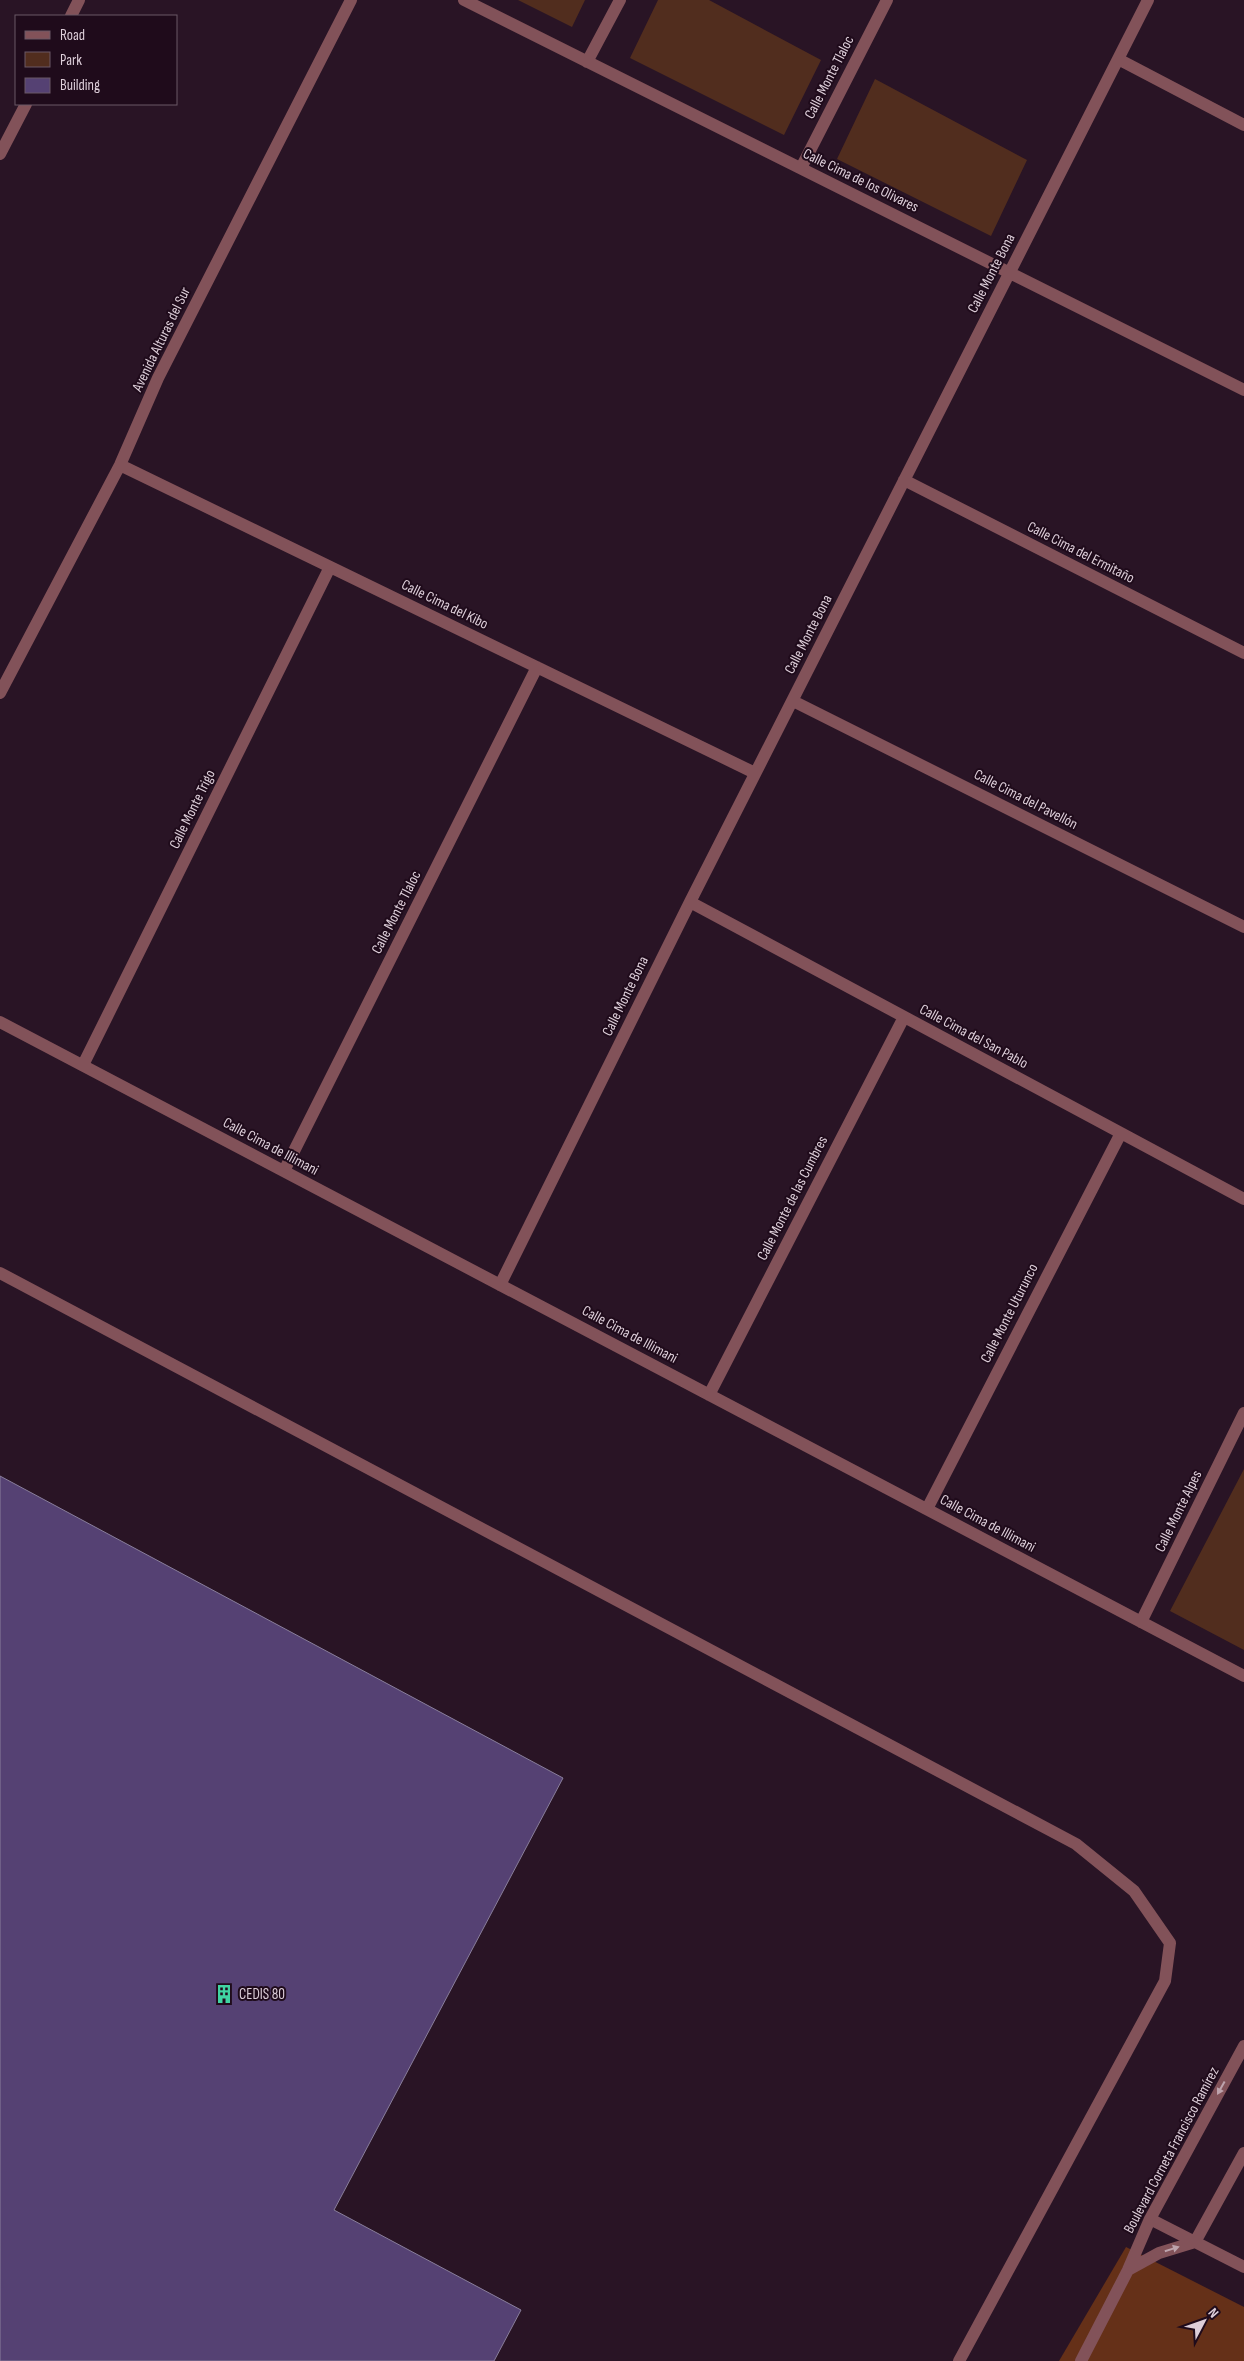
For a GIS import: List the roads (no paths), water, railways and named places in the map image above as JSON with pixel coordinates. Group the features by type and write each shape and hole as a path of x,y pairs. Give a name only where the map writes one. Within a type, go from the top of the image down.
{"street":[{"path":"71,15 79,0"},
{"name":"Avenida Alturas del Sur","path":"0,693 120,465 158,378 351,0"},
{"name":"Calle Cima de los Olivares","path":"464,0 1244,390"},
{"path":"587,62 620,0"},
{"name":"Calle Monte Tlaloc","path":"801,168 887,0"},
{"name":"Calle Monte Bona","path":"500,1285 755,773 1148,0"},
{"path":"1118,59 1244,125"},
{"path":"0,154 25,105"},
{"name":"Calle Cima del Kibo","path":"120,465 755,773"},
{"name":"Calle Cima del Ermitaño","path":"904,480 1244,653"},
{"name":"Calle Monte Trigo","path":"83,1065 330,566"},
{"name":"Calle Monte Tlaloc","path":"284,1171 537,667"},
{"name":"Calle Cima del Pavellón","path":"793,701 1244,927"},
{"name":"Calle Cima del San Pablo","path":"690,902 1244,1199"},
{"name":"Calle Monte de las Cumbres","path":"710,1395 904,1017"},
{"name":"Calle Cima de Illimani","path":"0,1022 1244,1676"},
{"name":"Calle Monte Uturunco","path":"927,1509 1121,1133"},
{"path":"0,1273 1076,1844 1134,1891 1170,1943 1165,1982 959,2361"},
{"name":"Calle Monte Alpes","path":"1141,1622 1244,1413"},
{"name":"Boulevard Corneta Francisco Ramírez","path":"1081,2361 1128,2270 1150,2219 1244,2046"},
{"path":"1128,2270 1159,2253 1195,2242 1244,2153"},
{"path":"1150,2219 1244,2267"}],"place":[{"name":"CEDIS 80","path":"224,1994"}]}
